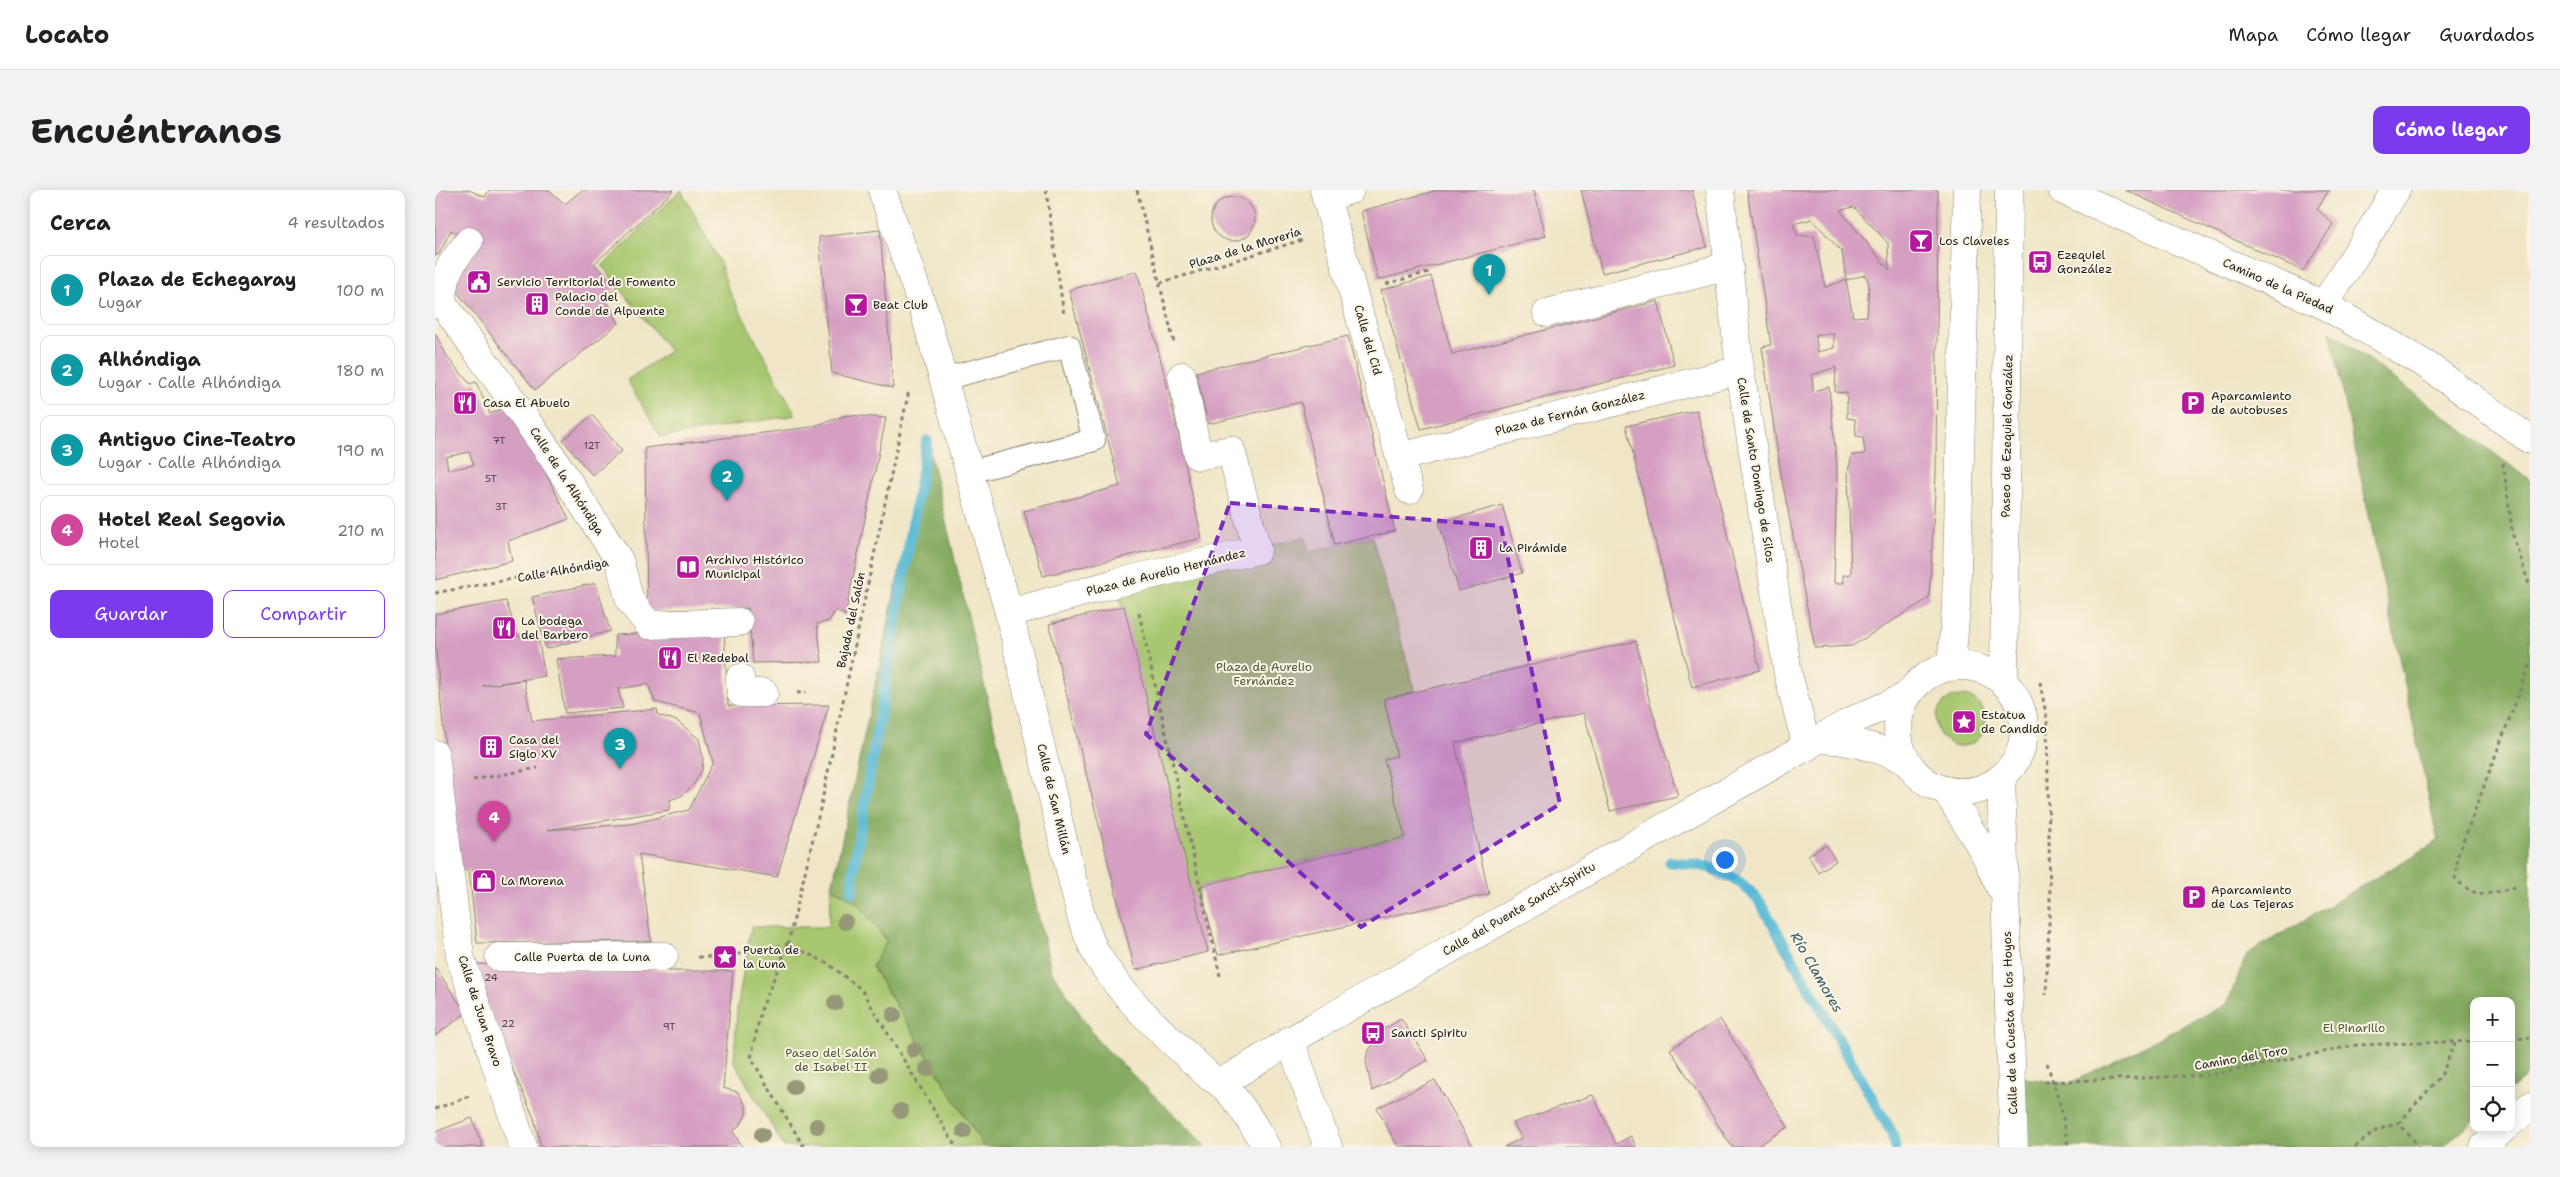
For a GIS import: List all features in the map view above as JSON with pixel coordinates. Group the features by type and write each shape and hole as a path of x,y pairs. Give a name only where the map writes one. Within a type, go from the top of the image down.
{"street":[{"name":"Calle de San Millán","path":"882,190 925,314 1009,613 1081,916 1096,953 1131,1000 1210,1077 1218,1081 1241,1109 1266,1147"},
{"name":"Calle de Santo Domingo de Silos","path":"1719,190 1740,370 1788,674 1814,743"},
{"path":"1951,666 1956,607 1967,190"},
{"name":"Camino de la Piedad","path":"2061,190 2324,305 2428,366 2530,440"},
{"path":"2324,305 2396,190"},
{"name":"Calle del Cid","path":"1334,192 1336,230 1409,490"},
{"name":"Paseo de Ezequiel González","path":"2004,682 2008,192"},
{"path":"439,303 444,278 453,261 469,241"},
{"path":"1547,313 1729,266"},
{"name":"Calle de la Alhóndiga","path":"439,303 515,402 619,560"},
{"name":"Plaza de Fernán González","path":"1400,457 1740,370"},
{"name":"Plaza de Aurelio Hernández","path":"1009,613 1133,579 1257,550 1231,450 1198,456 1182,376"},
{"name":"Calle Alhóndiga","path":"619,560 631,601 649,625 739,622"},
{"path":"1965,665 1985,670 2004,682 2017,700 2024,728 2022,744 2016,760 2001,778 1975,790 1946,790 1923,780 1905,760 1900,749 1897,728 1900,709 1911,688 1928,674 1951,666 1965,665"},
{"path":"740,678 741,693 764,693"},
{"name":"Calle del Puente Sancti-Spiritu","path":"1218,1081 1231,1077 1290,1040 1851,721 1905,697"},
{"path":"1814,743 1847,740 1876,747 1905,760"},
{"name":"Calle de Juan Bravo","path":"435,754 438,786 466,957 523,1147"},
{"name":"Calle de la Cuesta de los Hoyos","path":"2001,778 2014,1147"},
{"name":"Calle de la Cuesta de los Hoyos","path":"1946,790 1985,854 2005,900"},
{"path":"435,913 466,957"},
{"name":"Calle Puerta de la Luna","path":"499,958 664,956"},
{"path":"1290,1040 1328,1147"},
{"path":"2515,1119 2530,1106"},
{"path":"2484,1147 2500,1132"}],"lane":[{"path":"943,379 1069,346 1094,440 969,472"}],"path":[{"path":"1046,190 1069,346"},
{"path":"1137,190 1182,376"},
{"name":"Plaza de la Morería","path":"1160,284 1336,230"},
{"path":"1379,286 1429,272"},
{"name":"Bajada del Salón","path":"788,944 823,795 911,381"},
{"path":"2496,415 2513,536 2530,586"},
{"name":"Calle Alhóndiga","path":"435,593 619,560"},
{"path":"1133,579 1145,647 1220,976"},
{"path":"2515,888 2484,895 2467,890 2455,878 2458,855 2530,664"},
{"path":"2039,672 2047,730 2050,900 2046,997"},
{"path":"438,786 538,768"},
{"path":"725,957 788,944 827,963 861,990 956,1147"},
{"path":"788,944 761,1010 751,1058 804,1147"},
{"path":"2515,1039 2530,1038"},
{"name":"Camino del Toro","path":"2011,1076 2052,1083 2212,1075 2357,1045 2470,1042"},
{"path":"2355,1147 2377,1130 2399,1123 2441,1076 2455,1043"},
{"path":"2046,1055 2052,1083 2063,1111 2068,1147"},
{"path":"435,1109 447,1105"},
{"path":"2399,1123 2419,1147"}],"highlighted area":[{"path":"1230,503 1501,526 1560,804 1361,927 1146,734"}],"green space":[{"path":"681,190 720,263 729,291 796,415 661,437 627,380 670,351 602,266"},
{"name":"El Pinarillo","path":"2330,331 2530,480 2530,1073 2515,1086 2515,997 2470,997 2470,1123 2442,1147 2014,1147 2011,1076 2068,1084 2227,1004 2247,954 2438,841"},
{"path":"927,441 1051,970 1098,1041 1207,1147 984,1147 872,966 887,941 859,904 832,887"},
{"name":"Plaza de Aurelio Fernández","path":"1305,537 1309,552 1372,537 1415,691 1384,699 1397,756 1384,759 1405,837 1200,886 1196,907 1116,583"},
{"path":"1956,696 1966,696 1979,703 1986,716 1986,726 1979,739 1966,746 1956,746 1947,742 1940,735 1936,726 1936,716 1940,707 1947,700"},
{"name":"Paseo del Salón de Isabel II","path":"832,887 859,904 887,942 872,967 984,1147 784,1147 734,1062 737,1010 751,927 828,927"}],"building":[{"name":"Palacio del Conde de Alpuente","path":"435,190 469,190 485,197 489,190 549,190 565,204 582,190 674,190 594,264 617,287 604,297 619,323 535,390 450,283 479,248 451,230 439,254 435,256"},
{"path":"1438,190 1534,190 1546,236 1378,280 1361,211"},
{"path":"1581,190 1692,190 1707,247 1602,273"},
{"path":"1747,190 1938,190 1936,474 1929,598 1852,646 1815,648 1781,475 1762,347 1771,345","holes":["1854,207 1888,243 1889,270 1840,210","1812,219 1842,252 1846,280 1825,287 1814,236 1798,236 1793,224","1865,275 1869,283 1867,316 1853,317 1846,280","1815,334 1834,334 1834,348 1818,352","1836,367 1835,392 1847,393 1847,418 1855,419 1856,436 1863,437 1865,454 1852,455 1848,471 1851,574 1843,575 1844,583 1834,583 1837,467 1829,387 1813,391 1812,375"]},
{"path":"2125,190 2329,190 2317,209 2333,224 2303,271"},
{"path":"1229,197 1237,197 1249,203 1255,219 1249,235 1237,241 1229,241 1217,235 1211,223 1211,215 1217,203"},
{"name":"Beat Club","path":"880,230 893,388 832,373 819,237"},
{"path":"1137,271 1166,380 1202,538 1043,576 1024,511 1120,486 1069,290"},
{"path":"1431,276 1452,354 1658,301 1674,365 1421,429 1381,290"},
{"path":"435,333 448,358 470,384 476,382 490,414 511,405 569,519 508,541 512,561 435,580","holes":["469,452 474,465 448,470 446,457"]},
{"path":"1348,336 1395,531 1335,545 1301,402 1208,424 1196,372"},
{"path":"1697,410 1760,670 1692,687 1626,426"},
{"path":"592,415 622,451 592,475 563,440"},
{"path":"847,415 886,418 845,616 836,610 829,621 817,624 822,662 753,663 748,608 647,611 645,448 811,427"},
{"name":"La Pirámide","path":"1502,505 1522,573 1459,591 1439,523"},
{"path":"596,583 610,631 546,649 532,597"},
{"path":"506,601 518,636 538,638 545,676 482,686 524,680 532,721 657,709 658,715 677,721 699,739 703,758 702,770 694,784 683,795 670,800 669,810 547,830 631,824 689,810 713,762 700,713 655,702 648,684 618,689 623,708 565,713 556,659 615,656 615,635 724,629 728,706 829,705 777,877 639,854 651,941 477,943 469,870 457,871 435,640 435,614"},
{"path":"1124,606 1208,952 1135,970 1049,624"},
{"path":"1636,641 1649,699 1678,796 1610,811 1584,713 1455,743 1489,894 1218,955 1200,886 1405,837 1384,759 1397,756 1384,699"},
{"path":"1826,845 1836,861 1818,872 1808,855"},
{"path":"472,964 633,967 668,971 733,971 723,1088 738,1092 746,1106 746,1115 741,1124 733,1131 742,1147 541,1147 534,1118 508,1059"},
{"path":"435,967 466,1013 435,1036"},
{"path":"1401,1019 1428,1060 1372,1091 1366,1061 1367,1053 1384,1029"},
{"path":"1720,1019 1788,1127 1756,1147 1732,1147 1670,1049"},
{"path":"1435,1080 1473,1147 1398,1147 1377,1108"},
{"path":"1593,1095 1616,1144 1631,1136 1636,1147 1504,1147 1522,1138 1513,1123"},
{"path":"472,1118 483,1147 435,1147 435,1132"}],"waterway":[{"path":"852,892 854,865 927,441"},
{"name":"Río Clamores","path":"1670,862 1709,867 1720,871 1740,883 1760,902 1892,1133 1895,1147"}],"place":[{"name":"Los Claveles","path":"1921,241"},
{"name":"Ezequiel González","path":"2040,262"},
{"name":"Servicio Territorial de Fomento","path":"479,282"},
{"name":"Plaza de Echegaray","path":"1489,295"},
{"name":"Palacio del Conde de Alpuente","path":"537,304"},
{"name":"Beat Club","path":"856,305"},
{"name":"Casa El Abuelo","path":"465,403"},
{"name":"Aparcamiento de autobuses","path":"2193,403"},
{"name":"Alhóndiga","path":"727,501"},
{"name":"La Pirámide","path":"1481,548"},
{"name":"Archivo Histórico Municipal","path":"688,567"},
{"name":"La bodega del Barbero","path":"504,628"},
{"name":"El Redebal","path":"670,658"},
{"name":"Estatua de Candido","path":"1964,722"},
{"name":"Casa del Siglo XV","path":"491,747"},
{"name":"Antiguo Cine-Teatro","path":"620,769"},
{"name":"Hotel Real Segovia","path":"494,842"},
{"name":"La Morena","path":"484,881"},
{"name":"Aparcamiento de Las Tejeras","path":"2194,897"},
{"name":"Puerta de la Luna","path":"725,957"},
{"name":"Sancti Spiritu","path":"1373,1033"}]}
